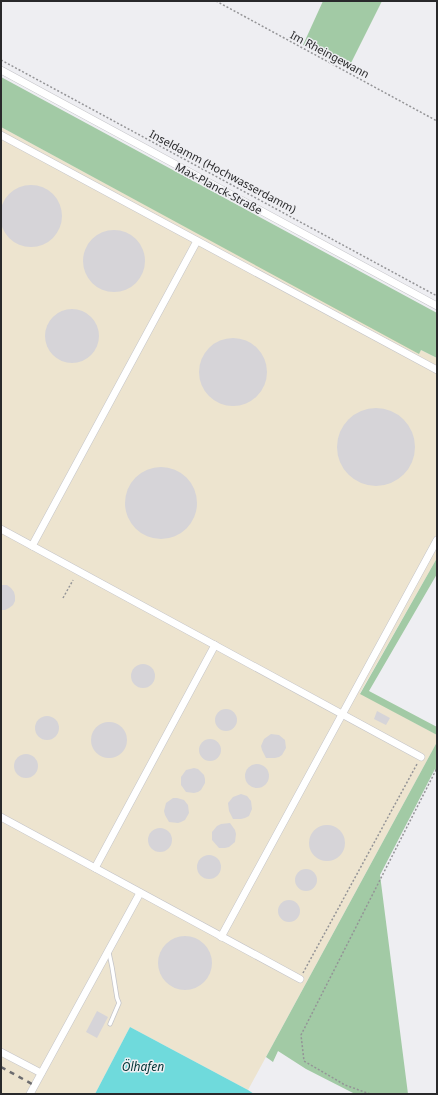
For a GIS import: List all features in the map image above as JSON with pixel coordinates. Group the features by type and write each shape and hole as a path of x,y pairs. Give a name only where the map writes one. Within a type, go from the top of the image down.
{"street":[{"name":"Max-Planck-Straße","path":"1,70 437,306"},
{"path":"2,139 197,241 437,370"},
{"path":"32,546 197,241"},
{"path":"1,529 421,757"},
{"path":"221,937 437,540"},
{"path":"95,868 215,645"},
{"path":"1,817 300,979"},
{"path":"30,1094 140,893"},
{"path":"1,1052 41,1073"}],"lane":[{"path":"108,952 119,1003 110,1024"}],"path":[{"name":"Im Rheingewann","path":"216,1 437,121"},
{"name":"Inseldamm (Hochwasserdamm)","path":"1,60 437,296"},
{"path":"63,598 73,580"},
{"path":"300,979 421,757"},
{"path":"370,1094 345,1085 304,1061 301,1035 437,768"}],"shaded area":[{"path":"1,127 419,353 421,350 437,358 437,558 360,693 437,735 437,742 248,1090 130,1027 95,1094 1,1094"}],"green space":[{"path":"323,1 382,1 348,69 303,45"},
{"path":"1,77 437,313 437,358 421,350 419,354 1,127"},
{"path":"437,558 437,574 369,691 437,727 437,735 360,694"},
{"path":"437,742 437,776 435,769 380,875 408,1094 355,1094 306,1069 278,1051 273,1062 266,1057"}],"water":[{"name":"Ölhafen","path":"130,1027 248,1090 254,1094 95,1094"}],"building":[{"path":"31,185 43,187 53,194 60,204 62,216 60,228 53,238 43,245 31,247 19,245 9,238 2,228 0,216 2,204 9,194 19,187"},
{"path":"114,230 126,233 136,239 142,249 145,261 142,273 136,283 126,289 114,292 102,289 92,283 86,273 83,261 86,249 92,239 102,233"},
{"path":"72,309 82,311 91,317 97,326 99,336 97,346 91,355 82,361 72,363 62,361 53,355 47,346 45,336 47,326 53,317 62,311"},
{"path":"233,338 246,341 257,348 264,359 267,372 264,385 257,396 246,403 233,406 220,403 209,396 202,385 199,372 202,359 209,348 220,341"},
{"path":"368,408 384,408 398,414 409,425 415,439 415,455 409,469 398,480 384,486 368,486 354,480 343,469 337,455 337,439 343,425 354,414"},
{"path":"161,467 181,473 191,483 197,503 191,523 181,533 161,539 141,533 131,523 125,503 131,483 141,473"},
{"path":"1,585 7,585 11,588 15,596 13,605 5,610 1,610"},
{"path":"143,664 152,667 155,676 152,685 143,688 134,685 131,676 134,667"},
{"path":"226,709 234,712 237,720 234,728 226,731 218,728 215,720 218,712"},
{"path":"377,711 390,718 386,725 374,719"},
{"path":"47,716 56,719 59,728 56,737 47,740 38,737 35,728 38,719"},
{"path":"113,722 122,727 126,733 126,747 122,753 113,758 105,758 96,753 92,747 91,736 96,727 102,723"},
{"path":"271,734 279,735 285,740 286,748 279,757 266,758 261,746 264,739"},
{"path":"210,739 218,742 221,750 218,758 210,761 202,758 199,750 202,742"},
{"path":"26,754 35,757 38,766 35,775 26,778 17,775 14,766 17,757"},
{"path":"257,764 266,767 269,776 266,785 257,788 248,785 245,776 248,767"},
{"path":"194,768 198,769 204,775 205,783 198,792 186,792 181,785 181,777 186,770"},
{"path":"241,794 247,796 251,801 252,809 249,816 241,819 233,819 229,811 228,803 233,797"},
{"path":"173,798 184,800 188,805 189,813 185,820 178,823 169,822 164,811 166,803"},
{"path":"230,823 235,830 235,842 229,847 219,848 212,840 212,832 221,824"},
{"path":"327,825 340,830 345,843 340,856 327,861 314,856 309,843 314,830"},
{"path":"160,828 169,831 172,840 169,849 160,852 151,849 148,840 151,831"},
{"path":"209,855 218,858 221,867 218,876 209,879 200,876 197,867 200,858"},
{"path":"306,869 314,872 317,880 314,888 306,891 298,888 295,880 298,872"},
{"path":"289,900 297,903 300,911 297,919 289,922 281,919 278,911 281,903"},
{"path":"180,936 190,936 200,940 208,948 212,958 212,968 208,978 200,986 190,990 180,990 170,986 162,978 158,968 158,958 162,948 170,940"},
{"path":"97,1011 108,1017 97,1038 86,1032"}],"railway":[{"path":"1,1067 32,1084"}]}
